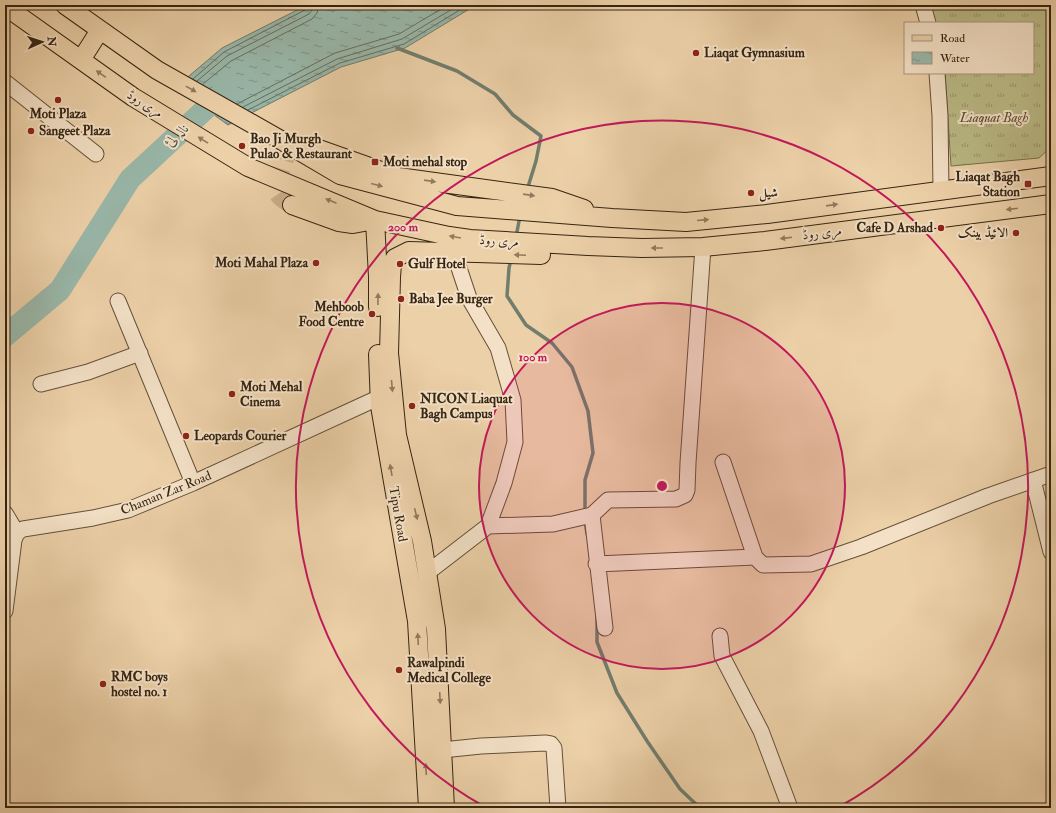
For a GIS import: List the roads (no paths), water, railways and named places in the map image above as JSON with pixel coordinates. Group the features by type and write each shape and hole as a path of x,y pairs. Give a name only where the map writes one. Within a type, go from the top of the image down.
{"main road":[{"name":"مری روڈ","path":"65,5 157,70 340,175 457,206 500,210 552,206 612,218 686,222 767,214 1051,176"},
{"name":"مری روڈ","path":"5,6 133,97 248,167 375,220 470,240 494,247 547,250 588,246 642,248 703,247 772,240 1051,204"},
{"path":"81,60 100,30"},
{"path":"312,147 398,177 505,192 552,206"},
{"path":"1015,181 1051,165"},
{"path":"292,205 339,222 353,224 375,220"},
{"name":"Tipu Road","path":"375,220 378,277 377,333 380,406 400,527 418,620 428,808"},
{"path":"445,808 436,629 422,541 397,435 389,353 390,277 392,264 396,258 409,251 454,253 494,247"}],"street":[{"path":"923,5 928,22"},
{"path":"937,74 940,116 941,190"},
{"path":"5,82 96,154"},
{"path":"488,526 552,524 592,515 608,500 676,499 685,495 687,490 688,456 703,247"},
{"path":"427,573 488,526 504,483 515,442 513,400 498,348 469,298 454,253"},
{"path":"118,301 194,483"},
{"path":"41,384 88,372 140,353"},
{"name":"Chaman Zar Road","path":"17,533 23,529 93,518 128,510 194,483 380,397"},
{"path":"723,462 755,557 762,564 811,564 861,547 988,496 1051,474"},
{"path":"1033,480 1051,552"},
{"path":"5,513 17,533 14,540 5,611"},
{"path":"592,515 596,564 605,628"},
{"path":"596,564 755,557"},
{"path":"720,636 722,656 761,731 790,808"},
{"path":"442,750 481,746 551,744 554,748 558,808"}],"water":[{"path":"307,5 476,5 405,48 341,67 228,125 176,87 222,48"}],"waterway":[{"path":"397,48 457,71 495,94 513,115 541,136 536,161 527,190"},
{"name":"نالہ لئ","path":"5,336 60,290 130,179 227,89"},
{"path":"516,237 520,216"},
{"path":"511,259 507,296 526,325 552,343 572,367 588,411 593,453 585,480 585,512"},
{"path":"585,520 587,534"},
{"path":"597,616 597,642 617,693 647,741 680,789 700,808"}],"tunnel":[{"path":"292,205 282,199 275,189 287,152 295,145 306,146"}],"place":[{"name":"Liaqat Gymnasium","path":"696,53"},
{"name":"Moti Plaza","path":"58,100"},
{"name":"Sangeet Plaza","path":"31,131"},
{"name":"Bao Ji Murgh Pulao & Restaurant","path":"242,146"},
{"name":"Moti mehal stop","path":"375,162"},
{"name":"Liaqat Bagh Station","path":"1028,184"},
{"name":"شیل","path":"751,193"},
{"name":"Cafe D Arshad","path":"941,228"},
{"name":"الائیڈ بینک","path":"1016,233"},
{"name":"Moti Mahal Plaza","path":"316,263"},
{"name":"Gulf Hotel","path":"400,264"},
{"name":"Baba Jee Burger","path":"401,299"},
{"name":"Mehboob Food Centre","path":"372,314"},
{"name":"Moti Mehal Cinema","path":"232,394"},
{"name":"NICON Liaquat Bagh Campus","path":"412,406"},
{"name":"Leopards Courier","path":"186,436"},
{"name":"Rawalpindi Medical College","path":"399,670"},
{"name":"RMC boys hostel no. 1","path":"103,684"}],"park label":[{"name":"Liaquat Bagh","path":"994,118"}]}
